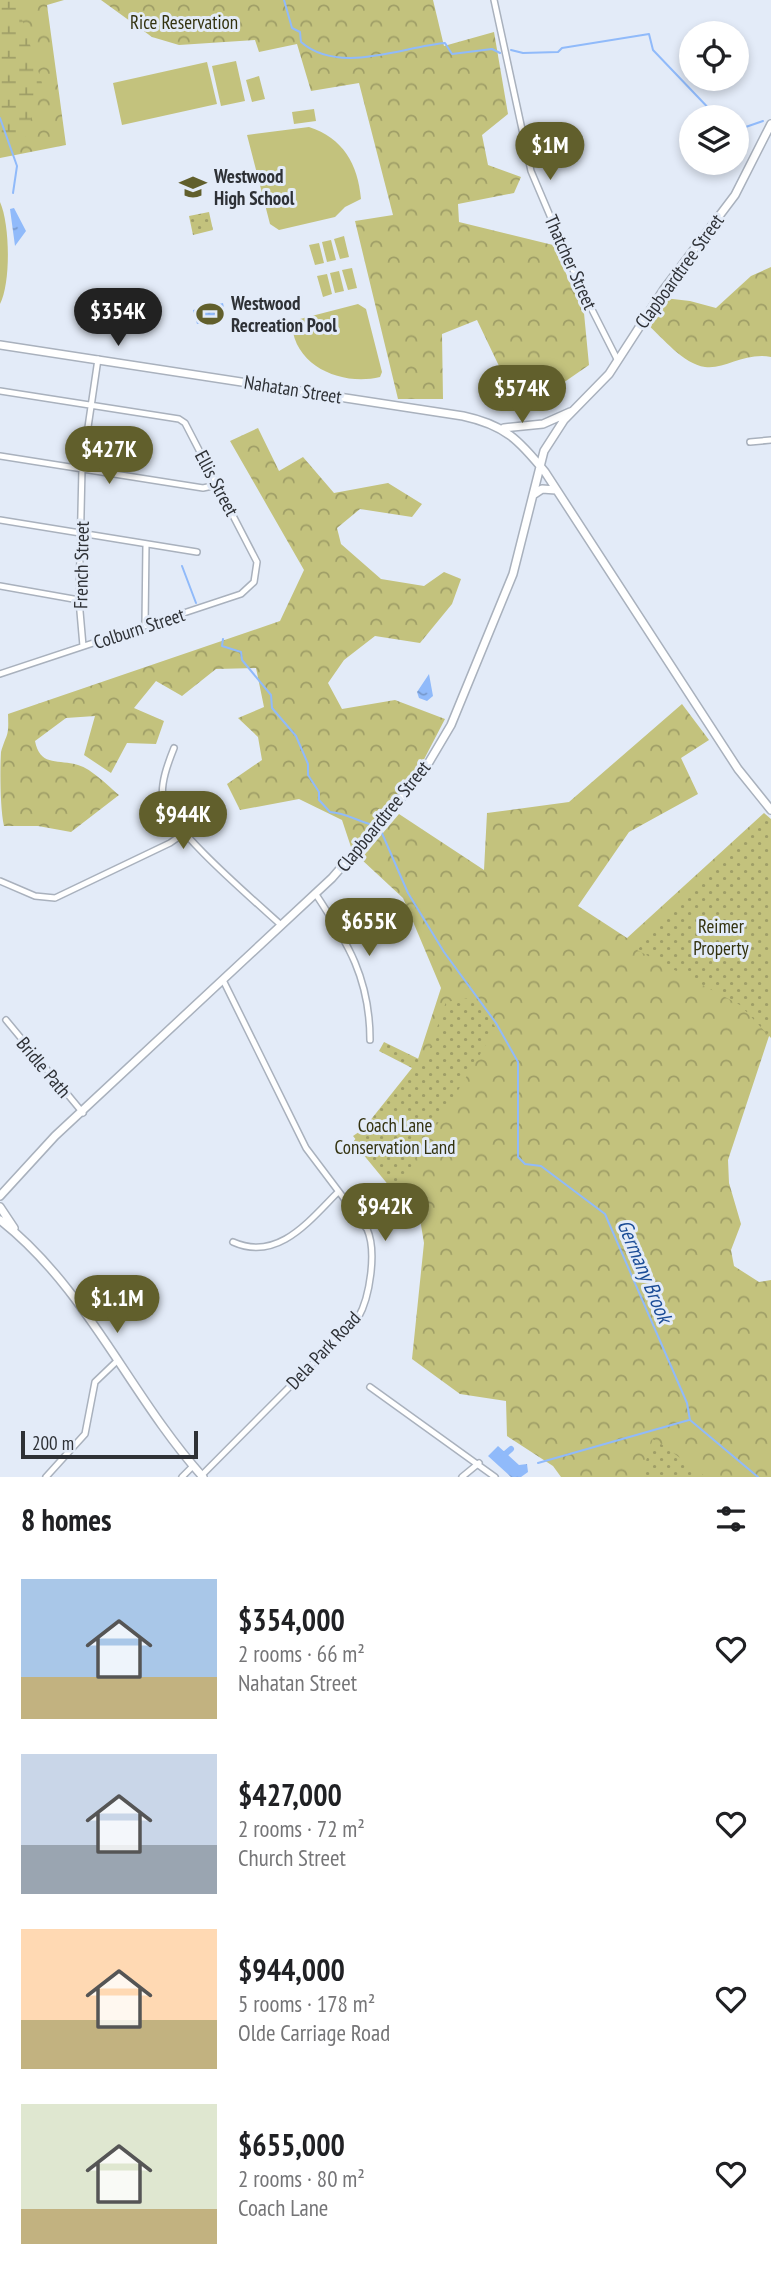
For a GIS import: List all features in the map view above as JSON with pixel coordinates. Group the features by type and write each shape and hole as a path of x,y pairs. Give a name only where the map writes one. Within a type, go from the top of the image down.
{"main road":[{"name":"Clapboardtree Street","path":"0,1196 37,1154 83,1113 175,1022 316,893 398,805 452,725 513,574 539,465 555,433 596,389 664,289 735,195 771,124"},
{"name":"Nahatan Street","path":"0,345 463,416 497,426 524,445 539,465 744,778 771,810"},
{"name":"Clapboardtree Street","path":"497,426 516,428 543,424 575,410"},
{"path":"532,495 542,489 556,490"},
{"path":"0,1207 18,1234 60,1282 202,1476"},
{"path":"0,1220 18,1234"}],"street":[{"name":"Thatcher Street","path":"495,0 531,171 579,284 617,359"},
{"name":"French Street","path":"83,646 79,600 82,468 98,359"},
{"name":"Ellis Street","path":"0,391 92,403 179,419 186,423 257,562"},
{"path":"750,442 771,440"},
{"path":"0,456 203,488 217,485"},
{"path":"0,520 197,551"},
{"path":"145,625 146,544"},
{"name":"Colburn Street","path":"0,674 241,594 254,582 257,562"},
{"path":"0,586 79,600"},
{"path":"174,748 168,764 163,800 168,814 183,834 281,925"},
{"path":"0,881 35,896 55,898 170,844 183,834"},
{"path":"316,893 360,967 368,1000 370,1040"},
{"name":"Dela Park Road","path":"202,1476 363,1310 371,1237 306,1148 223,980"},
{"name":"Bridle Path","path":"5,1020 83,1113"},
{"path":"233,1242 248,1248 267,1249 308,1222 338,1192"},
{"path":"46,1477 85,1434 95,1382 118,1360"},
{"path":"370,1387 495,1477"},
{"path":"462,1477 479,1463"},
{"path":"182,1477 193,1466"}],"green space":[{"path":"0,0 64,0 47,5 66,145 0,158"},
{"path":"0,0 24,0 21,16 42,83 25,137 16,141 0,140"},
{"name":"Rice Reservation","path":"101,0 433,0 444,46 494,32 508,114 482,135 488,165 521,177 514,193 458,204 459,222 553,245 584,313 589,365 521,412 477,320 442,334 443,399 398,399 355,221 393,215 359,83 311,91 297,44 259,52 255,40 179,45 152,37"},
{"path":"236,61 245,101 221,106 212,66"},
{"path":"207,62 217,104 122,125 113,83"},
{"path":"259,76 265,99 252,102 246,80"},
{"path":"314,109 316,121 294,124 292,112"},
{"path":"309,127 331,138 347,154 356,175 361,199 345,207 335,217 279,230 270,224 247,135"},
{"path":"0,202 6,224 8,253 6,282 0,304"},
{"path":"209,212 213,230 193,235 189,216"},
{"path":"344,236 349,257 340,259 334,239"},
{"path":"331,240 336,260 327,262 322,242"},
{"path":"319,243 324,263 315,265 309,245"},
{"path":"771,267 771,357 752,357 712,367 697,365 681,356 647,324 664,298 716,308 751,276"},
{"path":"352,268 357,288 348,290 342,270"},
{"path":"339,271 344,291 335,293 330,273"},
{"path":"327,274 332,294 323,297 317,276"},
{"path":"358,304 366,309 382,372 380,377 352,379 324,371 302,353 295,341 292,326 300,319"},
{"path":"258,428 279,471 303,457 334,493 388,483 422,504 412,517 360,509 337,528 341,544 381,579 424,586 444,572 461,579 452,604 420,643 375,636 344,660 328,683 342,709 395,700 445,719 419,769 352,850 342,820 299,799 240,810 227,784 262,760 258,737 238,718 264,707 256,668 216,669 182,696 156,681 134,708 164,721 156,744 127,743 111,773 84,755 95,716 66,718 35,741 41,755 51,761 83,767 119,795 71,832 38,826 4,826 1,752 8,731 8,714 280,621 304,570 230,441"},
{"path":"682,704 709,740 681,758 698,794 629,832 578,906 627,938 764,813 771,819 771,1030 728,1160 729,1183 741,1224 731,1250 734,1266 759,1282 771,1280 771,1477 561,1477 553,1466 507,1436 506,1401 460,1394 412,1359 424,1243 417,1201 390,1181 353,1136 394,1108 418,1059 441,988 403,898 361,859 399,814 484,870 487,813 569,802"},
{"name":"Reimer Property","path":"765,816 771,823 771,1038 740,1005 637,950"},
{"name":"Coach Lane Conservation Land","path":"475,997 496,1028 401,1184 390,1187 353,1142 412,1068 379,1051 384,1042 425,1062 446,1002"},
{"path":"653,1438 706,1477 641,1477"}],"water":[{"path":"14,208 26,231 15,246 10,209"},
{"name":"Westwood Recreation Pool","path":"223,303 226,317 197,324 193,310"},
{"path":"429,674 433,696 427,701 419,698 417,692"},
{"path":"498,1446 519,1465 527,1464 528,1472 521,1477 511,1477 488,1456"}],"waterway":[{"path":"284,0 292,28 300,32 301,42 316,52 333,57 371,56 445,43 452,54 492,49 500,53"},
{"path":"511,50 523,53 558,52 562,48 649,34 653,50 706,105"},
{"path":"0,118 17,166 13,193"},
{"path":"749,126 763,121"},
{"name":"Germany Brook","path":"182,566 196,603"},
{"name":"Germany Brook","path":"223,639 222,646 241,652 242,660 271,695 272,708 296,736 308,764 308,775 319,792 319,800 330,812 373,825"},
{"name":"Germany Brook","path":"381,831 408,893 444,952 496,1023 518,1062 518,1157 525,1164 541,1166 605,1214 687,1403 690,1420 758,1477"},
{"path":"538,1463 689,1420"},
{"path":"504,1455 511,1449"}],"place":[{"name":"Westwood High School","path":"193,187"},
{"name":"Westwood Recreation Pool","path":"210,314"}]}
